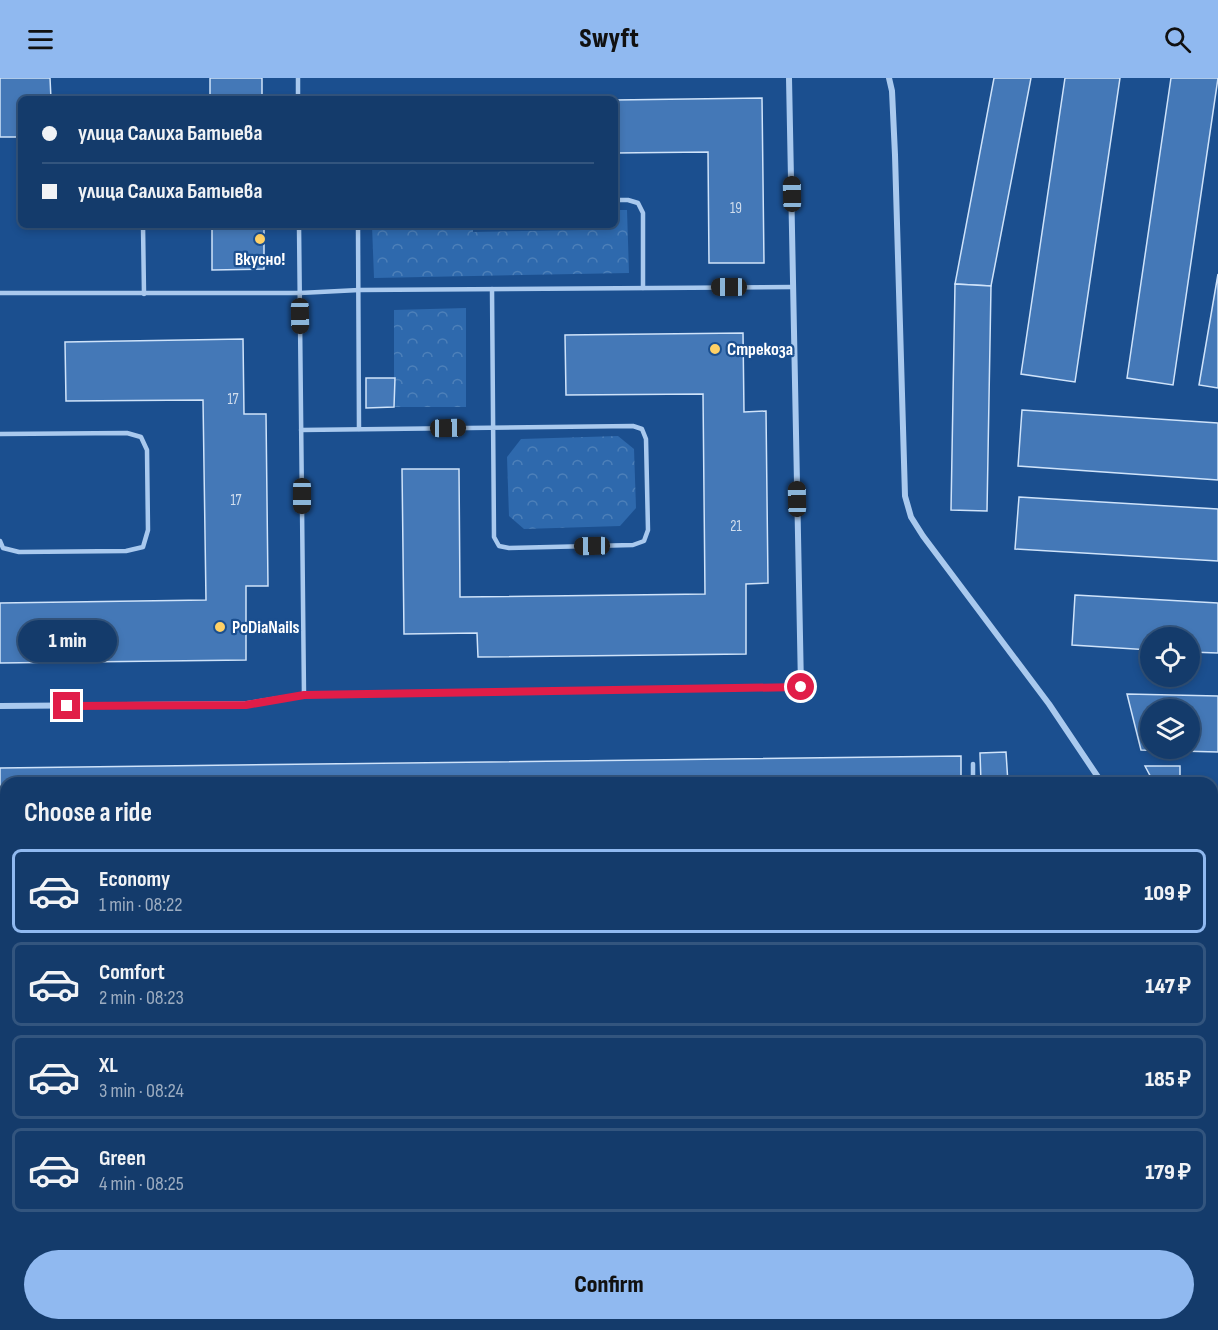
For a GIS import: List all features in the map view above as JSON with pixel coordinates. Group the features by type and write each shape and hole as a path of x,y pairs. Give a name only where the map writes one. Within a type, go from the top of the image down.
{"street":[{"path":"0,706 246,705 304,695 801,687 789,78"},
{"path":"889,78 892,91 895,155 905,496 912,517 923,536 1049,704 1097,777"}],"lane":[{"path":"298,78 298,96"},
{"path":"618,200 638,203 643,213 643,288"},
{"path":"143,228 144,294"},
{"path":"299,228 304,695"},
{"path":"358,228 359,429"},
{"path":"0,293 300,293 359,290 793,287"},
{"path":"301,430 493,428 633,426 642,429 646,439 648,530 644,541 633,545 509,548 499,546 494,537 493,428 492,289"},
{"path":"0,434 127,433 141,437 147,450 148,530 142,547 126,551 19,552 3,548 0,541"},
{"path":"973,764 973,777"}],"green space":[{"path":"618,210 627,210 629,273 374,278 372,228 473,228 473,232 584,230 584,228 618,228"},
{"path":"466,308 466,407 394,407 394,310"},
{"path":"618,436 634,449 636,508 620,526 524,529 509,516 507,457 521,439"}],"building":[{"path":"0,78 50,78 51,96 18,96 18,137 0,137"},
{"path":"210,78 262,78 262,96 210,96"},
{"path":"994,78 1031,78 991,286 955,284"},
{"path":"1065,78 1120,78 1075,382 1021,374"},
{"path":"1171,78 1218,78 1173,385 1127,378"},
{"path":"762,98 764,263 709,263 708,152 618,153 618,100"},
{"path":"212,228 264,228 264,269 212,270"},
{"path":"1218,274 1218,388 1199,385"},
{"path":"955,284 991,286 987,511 951,510"},
{"path":"743,333 744,412 766,411 768,583 746,584 746,654 478,657 477,633 404,634 402,469 459,469 460,597 705,594 703,394 566,395 565,335"},
{"path":"243,339 244,414 266,414 268,586 246,586 246,660 0,663 0,603 206,600 203,400 66,401 65,342"},
{"path":"366,378 395,378 394,407 366,408"},
{"path":"1022,410 1218,423 1218,480 1018,466"},
{"path":"1019,497 1218,509 1218,561 1015,549"},
{"path":"1075,595 1218,603 1218,653 1200,652 1200,627 1140,627 1140,649 1072,645"},
{"path":"1127,694 1218,696 1218,752 1200,752 1200,699 1140,699 1140,746"},
{"path":"1006,752 1008,777 981,777 980,753"},
{"path":"961,756 961,777 0,777 0,768"},
{"path":"1145,766 1180,766 1180,777 1151,777"}],"place":[{"name":"Вкусно!","path":"260,239"},
{"name":"Стрекоза","path":"715,349"},
{"name":"PoDiaNails","path":"220,627"}],"route":[{"path":"67,706 246,705 304,695 801,687"}]}
